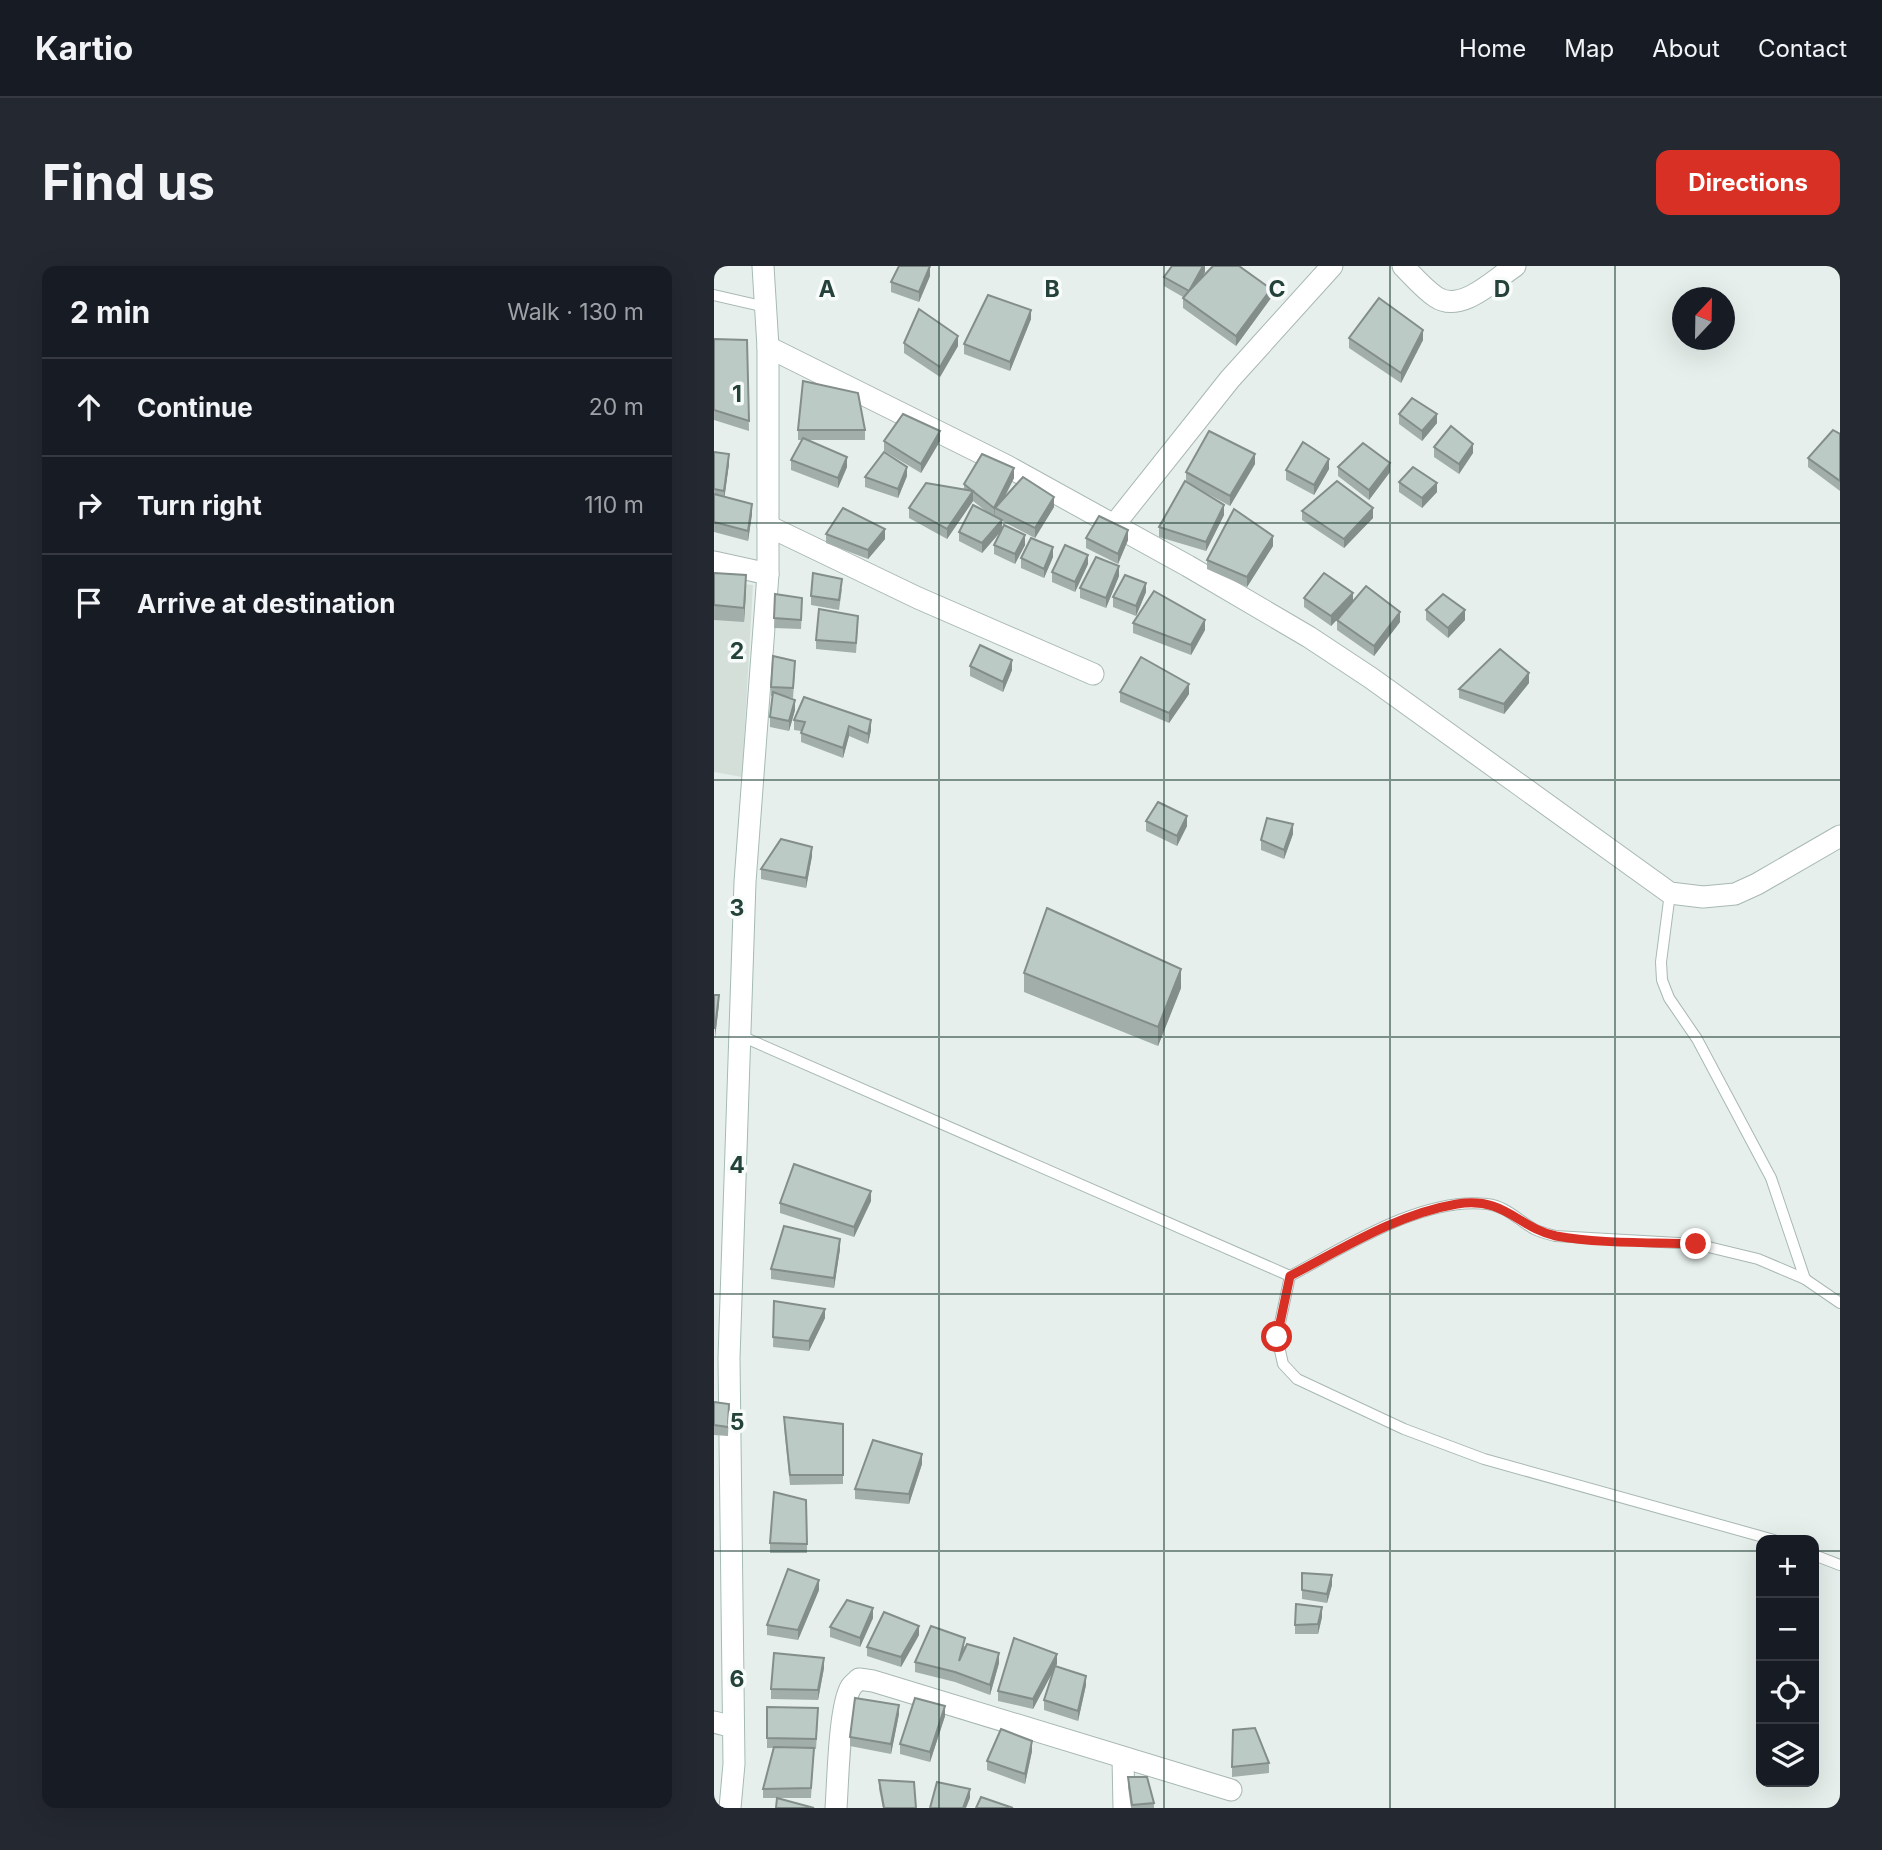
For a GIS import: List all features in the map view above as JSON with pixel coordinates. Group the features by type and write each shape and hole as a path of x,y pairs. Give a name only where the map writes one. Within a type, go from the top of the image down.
{"street":[{"path":"730,1808 734,1763 723,1724 729,1358 745,882 768,574 768,347 763,266"},
{"path":"1114,525 1230,379 1332,266"},
{"path":"1403,266 1445,302 1466,299 1515,266"},
{"path":"768,347 1007,466 1310,637 1670,893 1703,897 1735,894 1840,835"},
{"path":"768,526 907,593 1093,674"},
{"path":"714,562 768,574"},
{"path":"836,1808 846,1700 852,1685 859,1679 1231,1790"},
{"path":"1123,1758 1124,1808"}],"lane":[{"path":"714,295 766,307"},
{"path":"1670,893 1661,962 1662,980 1669,998 1697,1040 1771,1178 1805,1279"},
{"path":"741,1036 1290,1276"},
{"path":"1290,1276 1397,1220 1458,1203 1488,1204 1502,1208 1535,1229 1555,1236 1696,1244 1758,1259 1805,1279 1840,1303"},
{"path":"1290,1276 1277,1337 1283,1364 1297,1379 1404,1429 1484,1459 1756,1535"},
{"path":"1819,1557 1840,1565"}],"shaded area":[{"path":"714,581 753,585 742,777 714,772"}],"building":[{"path":"899,266 930,266 919,292 891,282"},
{"path":"1172,266 1203,266 1189,291 1164,277"},
{"path":"1213,266 1239,266 1271,289 1236,336 1183,298"},
{"path":"988,295 1031,310 1010,362 964,344"},
{"path":"1379,298 1423,330 1401,373 1349,338"},
{"path":"919,309 958,336 940,367 904,343"},
{"path":"714,339 747,340 749,421 714,410"},
{"path":"803,381 858,393 865,430 798,430"},
{"path":"1412,398 1437,414 1422,431 1399,414"},
{"path":"903,414 940,431 921,464 884,441"},
{"path":"1451,426 1473,444 1459,464 1434,447"},
{"path":"1833,430 1840,434 1840,481 1808,458"},
{"path":"1209,431 1255,454 1230,496 1186,472"},
{"path":"803,438 847,457 838,478 791,460"},
{"path":"1303,442 1329,459 1314,485 1286,470"},
{"path":"1363,443 1390,463 1369,490 1338,467"},
{"path":"714,452 729,454 724,491 714,489"},
{"path":"884,452 907,467 898,489 865,477"},
{"path":"982,454 1014,468 994,508 964,484"},
{"path":"1413,467 1437,483 1422,498 1399,482"},
{"path":"1023,477 1054,497 1035,528 995,508"},
{"path":"1185,481 1224,505 1206,542 1159,527"},
{"path":"1337,481 1373,508 1344,539 1302,511"},
{"path":"926,483 973,491 947,529 909,508"},
{"path":"714,494 752,504 748,531 714,522"},
{"path":"973,505 1002,520 982,543 959,532"},
{"path":"843,508 885,529 868,550 826,534"},
{"path":"1234,509 1273,536 1247,577 1207,560"},
{"path":"1099,516 1128,530 1118,554 1086,538"},
{"path":"1004,525 1025,535 1015,554 994,545"},
{"path":"1031,538 1053,547 1044,569 1021,558"},
{"path":"1065,545 1088,555 1075,582 1052,572"},
{"path":"1096,557 1119,566 1106,598 1080,588"},
{"path":"714,573 746,575 744,608 714,605"},
{"path":"813,573 842,579 839,600 811,596"},
{"path":"1324,573 1353,593 1331,616 1304,598"},
{"path":"1125,575 1146,583 1136,606 1113,597"},
{"path":"1366,586 1400,612 1374,646 1337,620"},
{"path":"1154,591 1205,620 1191,645 1133,623"},
{"path":"775,594 802,598 801,620 774,618"},
{"path":"1443,594 1465,610 1448,628 1426,610"},
{"path":"819,609 858,616 856,643 816,640"},
{"path":"980,645 1012,660 1003,682 970,666"},
{"path":"1500,649 1529,673 1504,704 1459,689"},
{"path":"773,656 795,661 793,688 771,687"},
{"path":"1141,657 1189,684 1169,713 1120,692"},
{"path":"773,692 795,700 789,721 770,717"},
{"path":"804,697 871,720 868,734 849,726 843,748 801,733 805,722 794,720"},
{"path":"1158,802 1187,816 1177,836 1146,821"},
{"path":"1267,818 1293,824 1284,850 1261,840"},
{"path":"781,839 812,847 806,878 761,869"},
{"path":"1047,908 1181,969 1158,1027 1024,973"},
{"path":"714,995 719,995 715,1028 714,1028"},
{"path":"794,1164 871,1191 854,1227 780,1203"},
{"path":"784,1226 840,1239 834,1278 771,1269"},
{"path":"774,1301 825,1309 809,1341 773,1337"},
{"path":"714,1402 729,1404 728,1427 714,1425"},
{"path":"784,1417 843,1424 843,1475 790,1475"},
{"path":"873,1440 922,1454 909,1494 855,1489"},
{"path":"774,1492 806,1500 807,1544 770,1543"},
{"path":"788,1569 819,1580 798,1630 767,1625"},
{"path":"1302,1573 1332,1575 1327,1594 1302,1590"},
{"path":"847,1600 873,1608 860,1638 830,1627"},
{"path":"1296,1604 1322,1607 1318,1624 1295,1625"},
{"path":"884,1612 919,1626 901,1657 867,1647"},
{"path":"931,1626 965,1638 959,1661 967,1644 999,1653 990,1685 955,1672 915,1662"},
{"path":"1014,1638 1057,1654 1033,1699 998,1691"},
{"path":"774,1653 824,1658 818,1690 771,1689"},
{"path":"1055,1666 1086,1676 1078,1711 1044,1700"},
{"path":"855,1698 899,1705 891,1744 850,1737"},
{"path":"915,1698 945,1706 930,1752 900,1744"},
{"path":"767,1707 818,1708 816,1739 767,1738"},
{"path":"1255,1728 1269,1763 1232,1767 1233,1730"},
{"path":"1001,1729 1032,1741 1025,1774 987,1761"},
{"path":"774,1747 814,1748 811,1788 763,1789"},
{"path":"1128,1777 1147,1777 1154,1803 1132,1805"},
{"path":"879,1780 914,1782 916,1808 884,1808"},
{"path":"937,1782 970,1789 963,1808 930,1808"},
{"path":"981,1797 1013,1808 976,1808"},
{"path":"777,1798 814,1808 776,1808"}],"route":[{"path":"1277,1337 1290,1276 1397,1220 1458,1203 1488,1204 1502,1208 1535,1229 1555,1236 1696,1244"}]}
